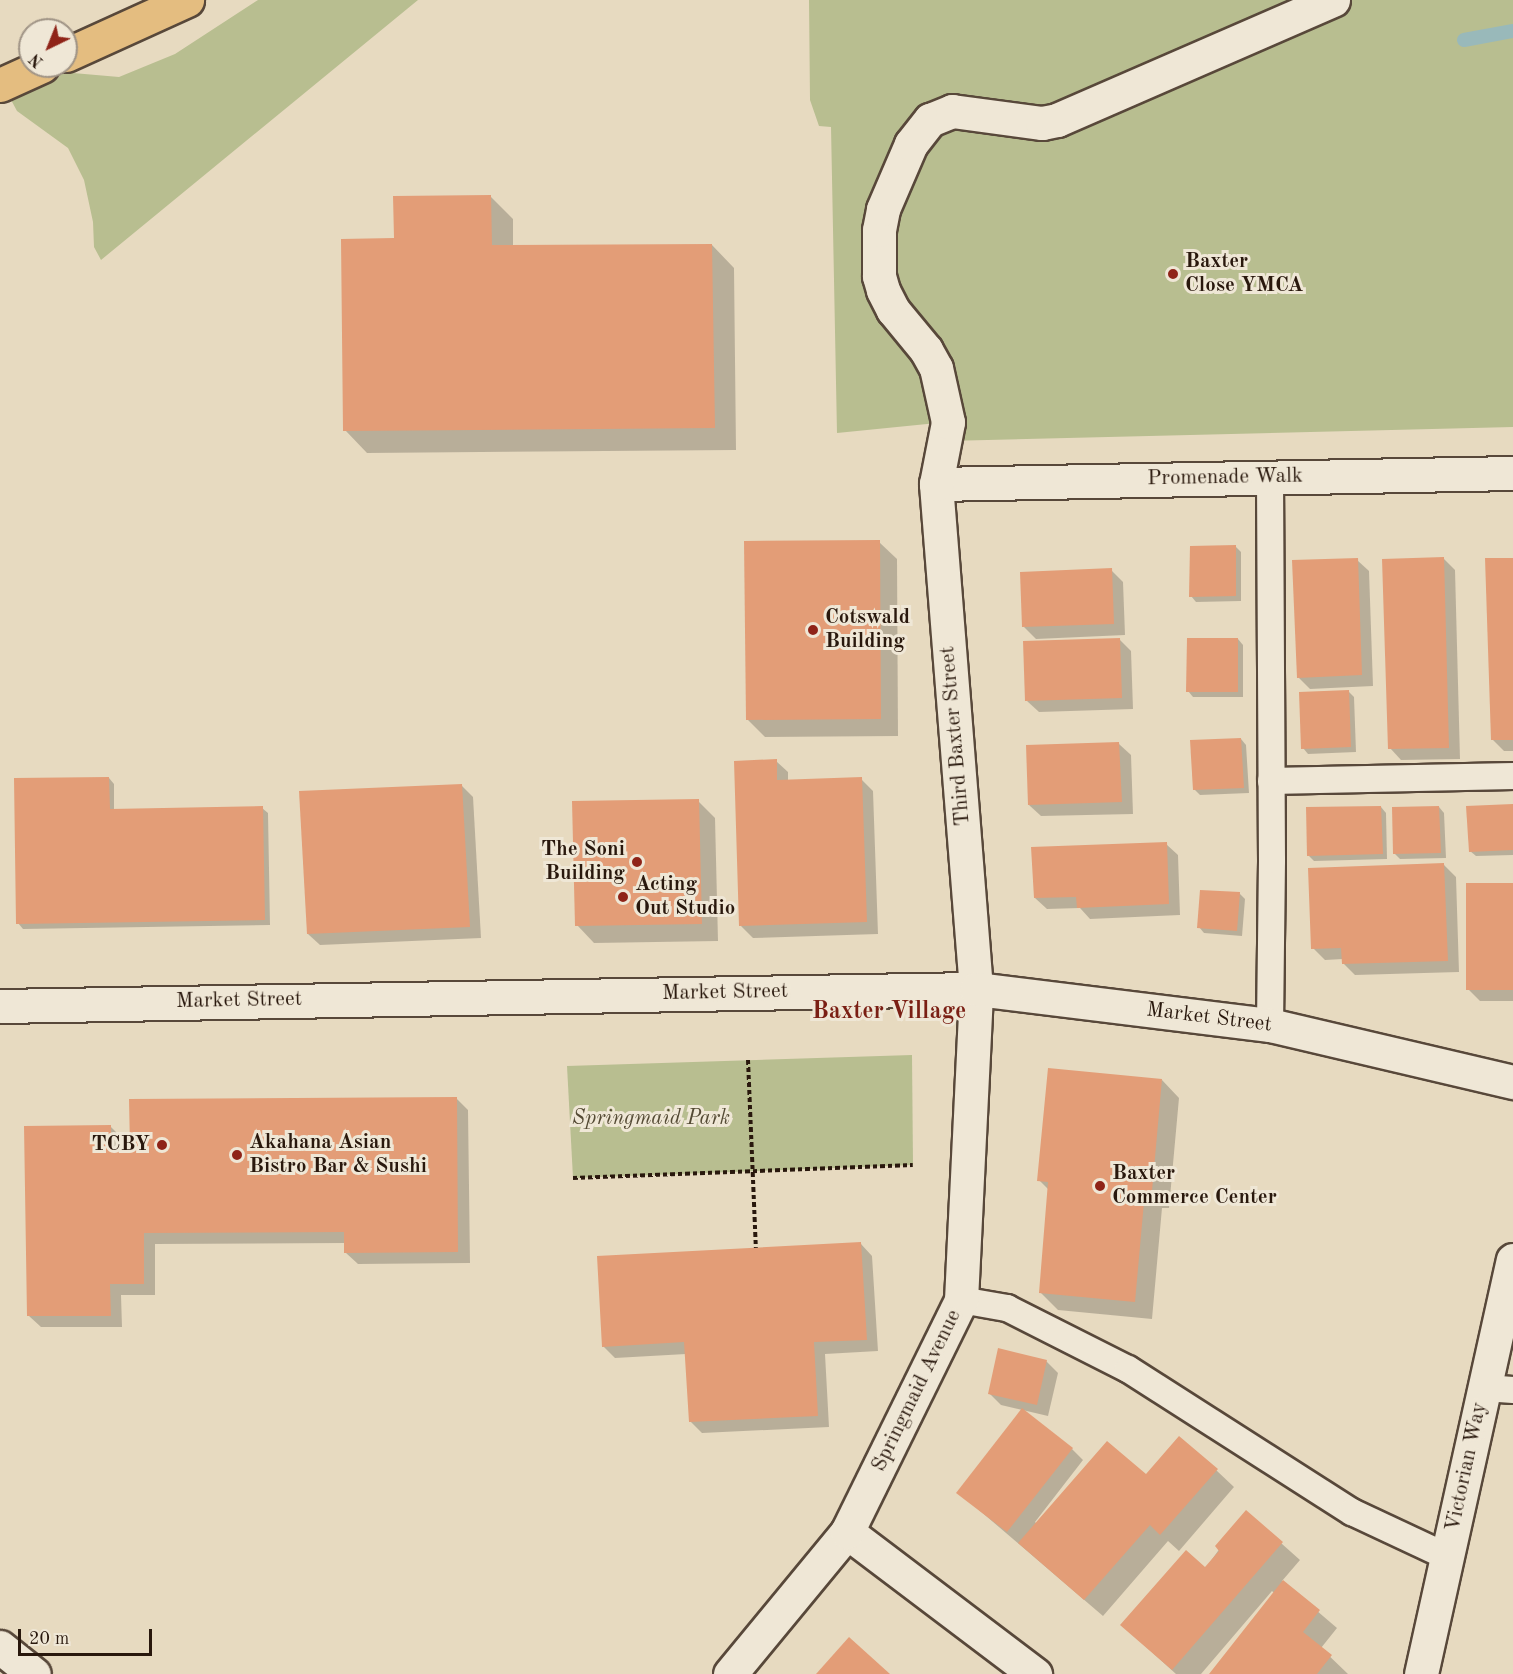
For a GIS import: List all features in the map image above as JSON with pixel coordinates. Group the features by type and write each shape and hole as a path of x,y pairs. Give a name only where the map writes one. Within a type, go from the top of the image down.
{"highway":[{"path":"78,50 187,0"},
{"path":"0,85 18,77"}],"street":[{"name":"Third Baxter Street","path":"976,989 936,484 948,422 936,368 926,350 893,310 879,276 879,230 883,209 911,144 930,120 952,111 1042,123 1057,120 1333,0"},
{"name":"Promenade Walk","path":"936,484 1513,473"},
{"name":"Market Street","path":"0,1006 976,989 1270,1025 1513,1082"},
{"name":"Springmaid Avenue","path":"730,1674 847,1532 961,1300 976,989"},
{"name":"Victorian Way","path":"1421,1674 1448,1557 1499,1389 1513,1260"},
{"path":"847,1532 1035,1674"},
{"path":"0,1647 34,1674"}],"lane":[{"path":"1270,477 1270,1025"},
{"path":"1271,781 1513,776"},
{"path":"961,1300 1007,1308 1128,1369 1352,1512 1448,1557"}],"path":[{"path":"748,1060 756,1248"},
{"path":"573,1178 913,1166"}],"green space":[{"path":"258,0 418,0 101,260 94,247 93,222 84,180 68,148 17,111 3,85 23,78 78,78 78,73 119,77 175,54"},
{"name":"Baxter Close YMCA","path":"809,0 1513,0 1513,427 946,441 947,422 837,433 831,127 819,126 810,100"},
{"name":"Springmaid Park","path":"912,1055 913,1165 573,1178 567,1066"}],"building":[{"path":"491,195 492,245 712,244 715,428 343,431 341,239 394,238 393,196"},
{"name":"Cotswald Building","path":"880,540 881,719 746,720 744,541"},
{"path":"1236,545 1236,596 1189,597 1190,546"},
{"path":"1444,557 1449,748 1388,749 1382,559"},
{"path":"1358,558 1362,675 1297,678 1292,560"},
{"path":"1485,558 1513,558 1513,740 1491,740"},
{"path":"1112,568 1114,624 1022,627 1020,572"},
{"path":"1120,638 1122,698 1025,701 1023,641"},
{"path":"1187,638 1238,638 1238,692 1186,692"},
{"path":"1349,690 1351,747 1301,749 1299,692"},
{"path":"1241,738 1244,788 1193,790 1190,740"},
{"path":"1119,742 1122,802 1028,805 1026,745"},
{"path":"777,759 777,780 862,777 867,922 739,926 734,761"},
{"path":"109,777 110,809 263,806 265,920 16,924 14,778"},
{"path":"462,784 470,927 307,934 299,791"},
{"name":"The Soni Building","path":"699,799 702,924 575,926 572,801"},
{"path":"1513,804 1513,850 1469,852 1466,806"},
{"path":"1381,806 1383,854 1307,856 1306,807"},
{"path":"1439,806 1441,853 1393,854 1392,807"},
{"path":"1167,842 1169,904 1077,908 1076,897 1034,898 1031,847"},
{"path":"1444,863 1448,961 1342,964 1341,948 1311,949 1308,868"},
{"path":"1466,883 1513,883 1513,990 1466,990"},
{"path":"1200,890 1240,892 1237,931 1197,928"},
{"name":"Baxter Commerce Center","path":"1048,1068 1162,1079 1152,1191 1145,1191 1135,1302 1039,1293 1048,1182 1037,1181"},
{"path":"457,1097 458,1252 344,1253 344,1232 144,1233 144,1284 110,1284 111,1316 27,1316 24,1126 111,1125 111,1148 130,1148 129,1099"},
{"path":"861,1242 867,1340 814,1342 818,1416 689,1422 684,1342 602,1347 597,1256"},
{"path":"998,1348 1047,1360 1037,1405 988,1394"},
{"path":"1022,1408 1073,1448 1007,1532 956,1493"},
{"path":"1179,1436 1218,1469 1160,1535 1150,1525 1084,1600 1018,1543 1107,1441 1146,1474"},
{"path":"1246,1510 1283,1542 1172,1670 1120,1625 1186,1550 1205,1567 1219,1551 1215,1546"},
{"path":"1283,1580 1320,1610 1303,1632 1332,1655 1317,1674 1209,1674"},
{"path":"849,1637 890,1674 816,1674"}],"waterway":[{"path":"1464,40 1513,31"}],"place":[{"name":"Baxter Close YMCA","path":"1173,274"},
{"name":"Cotswald Building","path":"813,630"},
{"name":"The Soni Building","path":"637,862"},
{"name":"Acting Out Studio","path":"623,897"},
{"name":"TCBY","path":"162,1145"},
{"name":"Akahana Asian Bistro Bar & Sushi","path":"237,1155"},
{"name":"Baxter Commerce Center","path":"1100,1186"}],"district":[{"name":"Baxter Village","path":"889,1013"}]}
